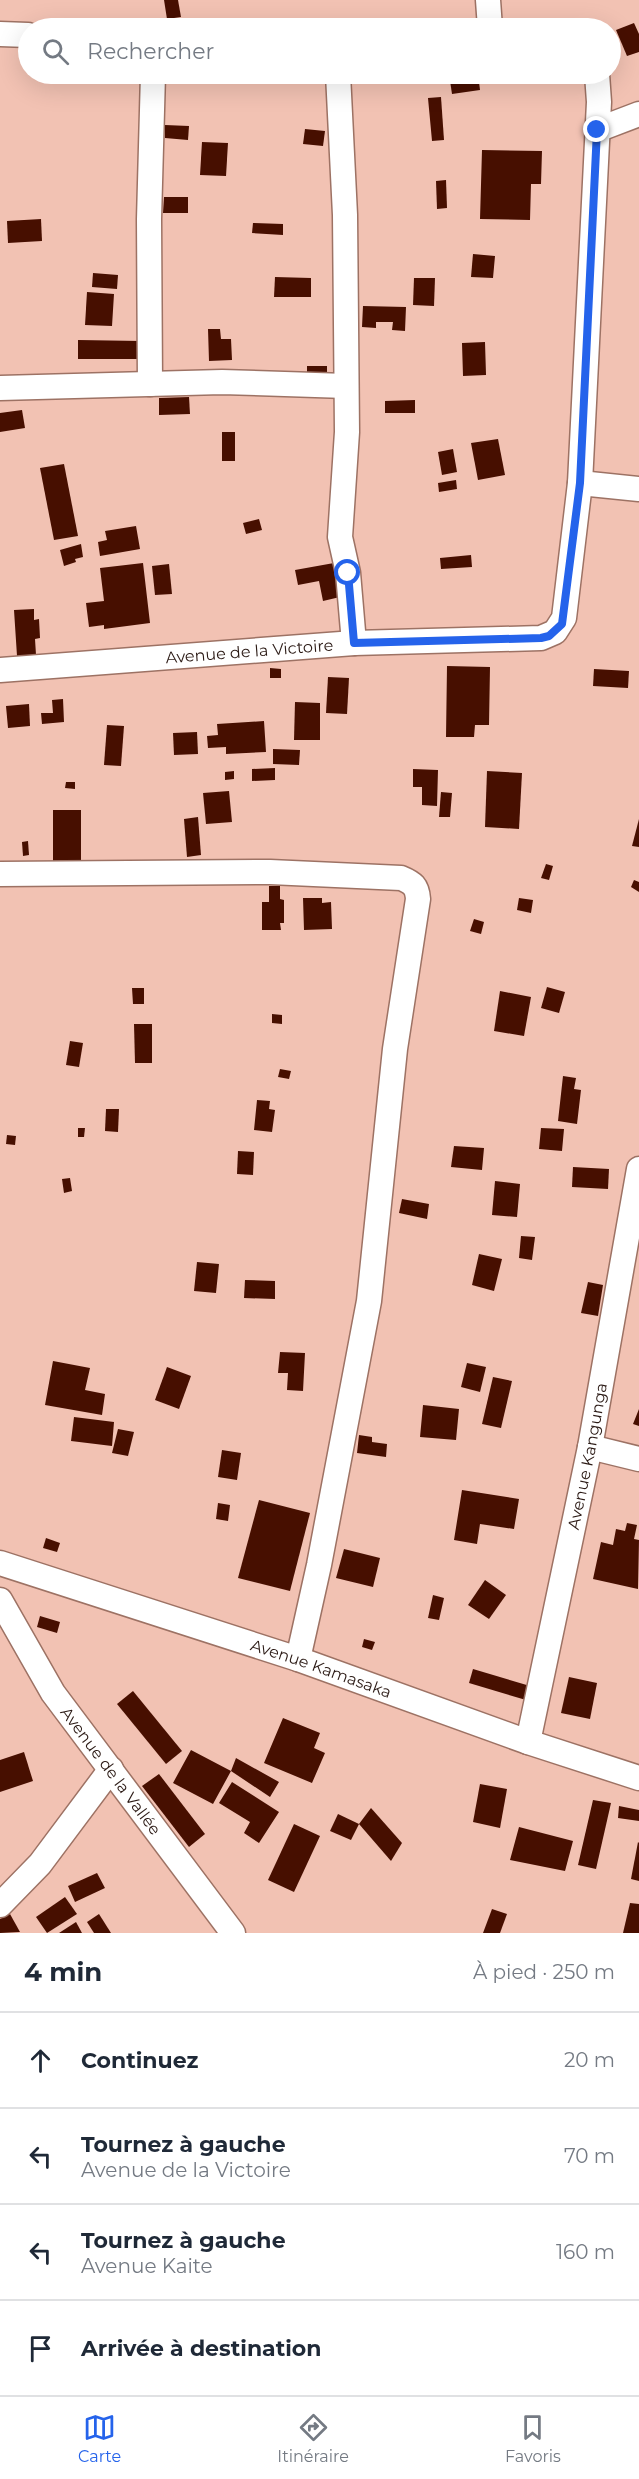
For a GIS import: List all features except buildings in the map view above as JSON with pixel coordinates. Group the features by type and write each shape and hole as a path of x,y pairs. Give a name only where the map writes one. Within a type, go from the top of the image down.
{"street":[{"path":"488,0 489,18"},
{"path":"0,34 18,35"},
{"path":"150,384 149,219 153,84"},
{"path":"338,84 345,215 346,386 346,479 340,537 348,573 354,643"},
{"path":"598,84 599,102 580,483 639,489"},
{"path":"597,130 639,114"},
{"path":"0,388 222,382 346,386"},
{"name":"Avenue de la Victoire","path":"0,670 354,643 541,638 559,629 564,618 580,483"},
{"path":"0,874 270,872 401,878 413,883 417,889 418,899 395,1049 369,1301 319,1565 298,1659"},
{"name":"Avenue Kangunga","path":"528,1742 590,1447 639,1169"},
{"path":"590,1447 639,1459"},
{"name":"Avenue Kamasaka","path":"0,1563 298,1659 528,1742 639,1778"},
{"name":"Avenue de la Vallée","path":"0,1600 53,1693 233,1933"},
{"path":"0,1905 40,1864 111,1769"}],"route":[{"path":"348,573 354,643 541,638 549,636 562,624 580,483 597,130"}]}
